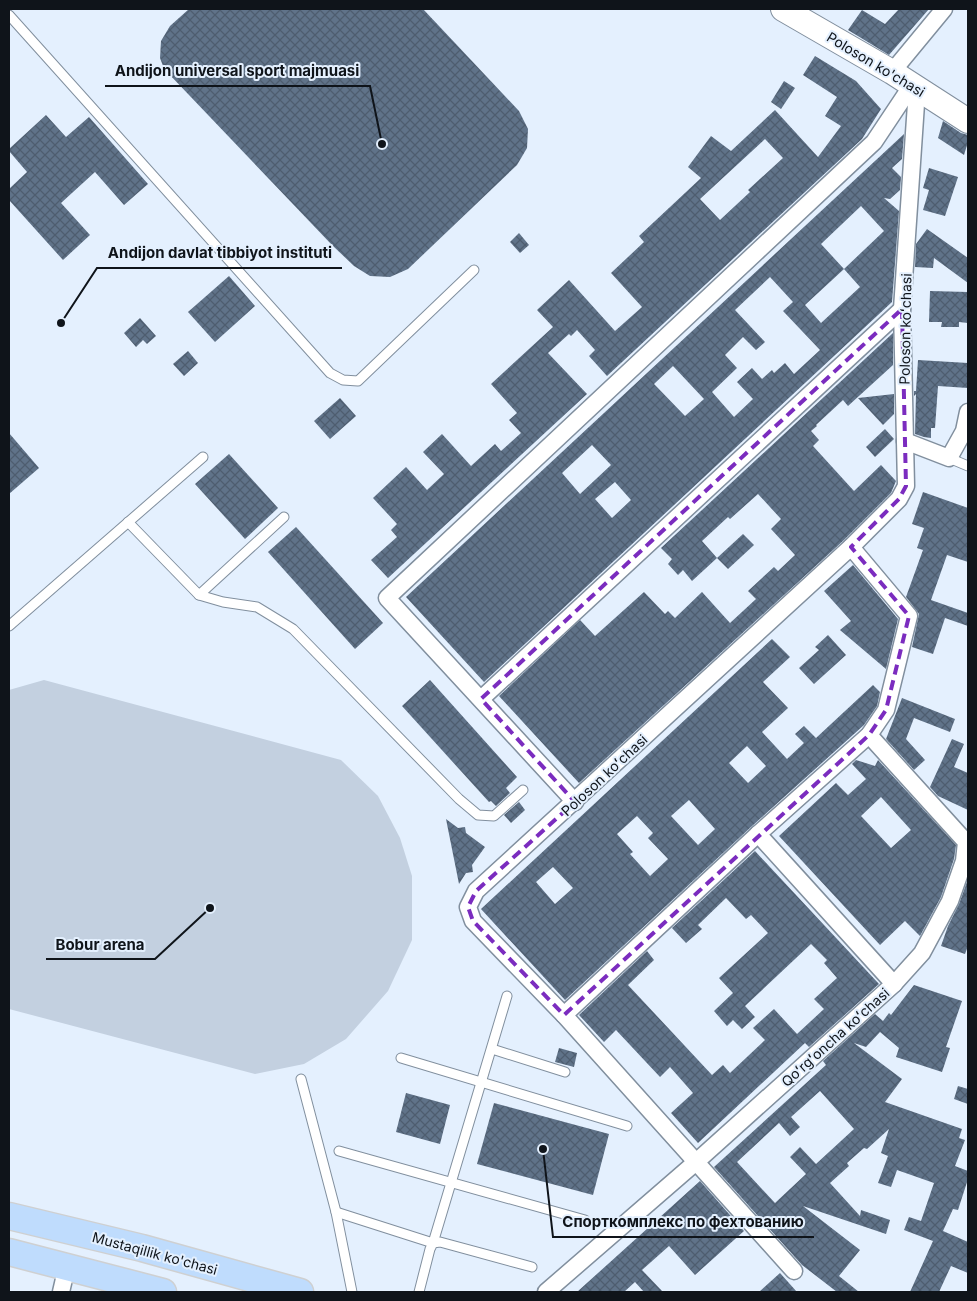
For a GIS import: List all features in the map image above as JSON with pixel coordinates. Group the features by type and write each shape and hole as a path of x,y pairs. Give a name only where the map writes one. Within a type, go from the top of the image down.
{"main road":[{"name":"Mustaqillik ko'chasi","path":"9,1216 142,1248 300,1292"},
{"path":"9,1252 163,1292"}],"street":[{"name":"Poloson ko'chasi","path":"783,9 892,72 968,121"},
{"path":"892,72 944,9"},
{"path":"575,802 387,598 874,142 914,87"},
{"name":"Poloson koʻchasi","path":"794,1271 564,1015 473,921 468,907 476,891 851,547 899,499 906,486 902,308 914,87"},
{"path":"481,699 902,308"},
{"path":"905,442 949,458 964,431 968,412"},
{"path":"564,1015 758,834 869,735 886,710 909,616 851,547"},
{"name":"Qoʻrgʻoncha koʻchasi","path":"546,1292 696,1162 894,984 922,953 950,901 964,861 966,842 869,735"},
{"path":"758,834 894,984"},
{"path":"61,1292 67,1266"}],"lane":[{"path":"9,15 330,373 343,380 358,381 474,270"},
{"path":"9,626 203,457"},
{"path":"949,458 968,466"},
{"path":"199,595 284,517"},
{"path":"128,522 199,595 223,602 257,607 293,629 459,799 478,815 494,816 523,790"},
{"path":"419,1292 430,1249 508,996"},
{"path":"492,1049 566,1072"},
{"path":"401,1058 626,1126"},
{"path":"301,1079 336,1212 352,1292"},
{"path":"339,1151 585,1220"},
{"path":"336,1212 433,1243 440,1242 532,1267"}],"highlighted area":[{"path":"902,309 906,486 899,499 851,547 909,616 886,710 869,735 564,1015 473,921 468,907 476,891 575,802 481,699"}],"shaded area":[{"path":"44,680 341,760 378,796 400,838 412,876 412,940 388,991 346,1039 304,1064 255,1074 9,1009 9,690"}],"building":[{"path":"189,9 423,9 519,111 528,129 527,148 517,165 408,269 390,277 370,276 354,266 332,245 163,66 160,58 161,41 170,26"},
{"path":"899,9 929,9 889,55 848,30 862,10 885,24"},
{"path":"815,56 856,81 881,109 862,139 607,376 589,356 595,350 577,330 571,336 569,334 548,353 587,394 388,578 371,560 397,537 391,530 397,524 373,498 406,467 427,490 444,474 423,452 442,434 471,466 495,444 501,451 521,433 509,420 517,413 491,384 553,327 537,310 569,280 615,331 642,307 611,273 644,242 639,236 701,178 688,167 711,136 731,151 775,110 818,157 841,126 825,116 837,97 803,75","holes":["765,139 783,158 748,190 750,192 720,220 700,199"]},
{"path":"784,81 795,88 781,109 771,102"},
{"path":"46,115 66,137 89,117 148,184 124,205 95,172 61,203 90,235 63,260 9,200 9,189 27,172 9,149"},
{"path":"943,121 961,133 968,135 964,155 938,138"},
{"path":"904,134 902,159 892,168 901,177 900,190 890,199 884,198 899,211 892,302 484,682 406,597","holes":["861,206 884,231 844,269 821,244","844,269 860,287 821,323 805,305","770,277 793,302 783,311 820,350 794,374 785,363 774,373 772,370 762,379 752,368 737,382 753,399 734,417 712,392 737,368 725,355 743,337 756,350 765,342 735,310","673,366 704,399 685,416 654,384","592,445 611,465 580,494 562,473","615,482 631,500 612,518 595,499"]},
{"path":"929,168 958,177 945,216 923,210 929,190 923,188"},
{"path":"927,229 968,258 968,283 934,258 933,268 915,267 916,244"},
{"path":"519,233 529,245 520,253 510,242"},
{"path":"229,276 255,306 215,342 188,312"},
{"path":"930,291 968,292 968,323 959,322 959,327 941,327 942,322 929,322"},
{"path":"140,318 156,336 147,344 143,340 136,347 124,333"},
{"path":"893,333 893,365 848,406 843,400 811,431 819,440 813,446 854,491 881,465 896,481 891,493 844,540 579,783 499,696 580,620 595,636 644,592 665,614 668,611 675,618 702,592 730,623 756,599 748,591 774,567 778,571 795,555 771,529 781,519 758,494 730,519 728,517 702,541 717,558 692,581 683,570 678,575 668,564 672,559 661,548"},
{"path":"188,351 198,363 184,376 173,364"},
{"path":"918,360 968,363 968,388 938,386 935,428 931,428 931,438 915,434 916,394 914,396 914,391 916,391"},
{"path":"894,394 894,414 883,425 858,398"},
{"path":"340,398 356,416 330,439 314,421"},
{"path":"885,429 894,439 875,457 866,447"},
{"path":"9,433 39,468 9,494"},
{"path":"229,454 278,508 245,539 195,484"},
{"path":"923,492 968,508 968,562 947,555 931,600 968,613 968,626 945,618 933,654 912,647 919,614 906,597 923,550 917,548 924,528 912,524"},
{"path":"296,527 383,623 355,649 268,552"},
{"path":"743,534 754,545 728,569 717,558"},
{"path":"853,565 898,619 886,669 840,630 851,621 824,591"},
{"path":"828,635 846,655 814,684 799,668 819,650 815,647"},
{"path":"772,639 790,657 763,682 788,708 762,732 787,759 804,743 795,734 804,726 816,738 873,685 880,692 877,706 864,725 565,1000 481,909","holes":["747,746 766,766 748,783 729,763","689,800 715,829 698,845 671,816","637,816 653,833 648,838 668,859 650,876 630,854 633,852 617,834","553,867 573,888 555,904 536,882"]},
{"path":"430,680 517,777 506,788 510,793 496,806 491,801 489,802 402,706"},
{"path":"902,698 955,719 950,732 914,718 906,739 925,760 914,770 886,739"},
{"path":"952,739 964,744 954,767 968,773 968,810 938,796 930,787"},
{"path":"856,760 875,766 878,760 956,845 954,859 941,897 920,936 905,921 880,945 779,836 836,783 848,795 866,779 852,764","holes":["881,797 911,830 891,848 861,816"]},
{"path":"519,802 525,810 511,823 504,815"},
{"path":"446,819 458,828 465,827 466,833 485,847 472,865 473,872 466,873 459,884"},
{"path":"755,851 879,984 809,1047 805,1043 698,1143 671,1113 693,1093 670,1067 660,1077 616,1030 604,1042 579,1015 647,951 654,960 628,985 712,1075 723,1065 730,1073 765,1040 753,1028 774,1009 797,1034 824,1009 814,999 837,978 824,963 827,960 811,944 745,1006 755,1017 742,1029 733,1020 727,1026 714,1011 733,993 719,978 768,933 751,915 746,919 726,898 698,925 702,929 686,943 672,928"},
{"path":"968,879 968,946 965,954 941,946"},
{"path":"914,985 962,1001 946,1047 950,1048 942,1072 896,1057 899,1048 880,1032 866,1047 854,1043 902,1079 885,1102 962,1129 959,1138 965,1140 955,1166 968,1171 968,1179 958,1210 953,1209 943,1231 968,1242 968,1273 951,1266 939,1292 910,1292 933,1241 904,1230 909,1217 921,1221 934,1183 897,1170 891,1187 878,1183 888,1156 881,1153 889,1129 867,1149 864,1148 847,1163 849,1166 830,1183 860,1216 861,1210 890,1220 886,1234 803,1206 860,1250 839,1276 859,1292 837,1292 802,1265 714,1167 826,1065 823,1061 875,1014 883,1021 889,1013 891,1015","holes":["820,1091 854,1129 816,1164 800,1147 790,1157 806,1174 775,1203 737,1162 779,1123 790,1136 800,1127 791,1117"]},
{"path":"559,1048 577,1053 574,1067 555,1062"},
{"path":"958,1086 968,1089 968,1104 954,1099"},
{"path":"406,1093 450,1105 440,1144 396,1132"},
{"path":"494,1103 609,1134 593,1195 477,1164"},
{"path":"700,1181 744,1231 695,1275 669,1246 642,1270 663,1292 644,1292 635,1282 624,1292 577,1292"},
{"path":"780,1273 797,1292 759,1292"}],"place":[{"name":"Andijon universal sport majmuasi","path":"382,144"},
{"name":"Andijon davlat tibbiyot instituti","path":"61,323"},
{"name":"Bobur arena","path":"210,908"},
{"name":"Спорткомплекс по фехтованию","path":"543,1149"}]}
